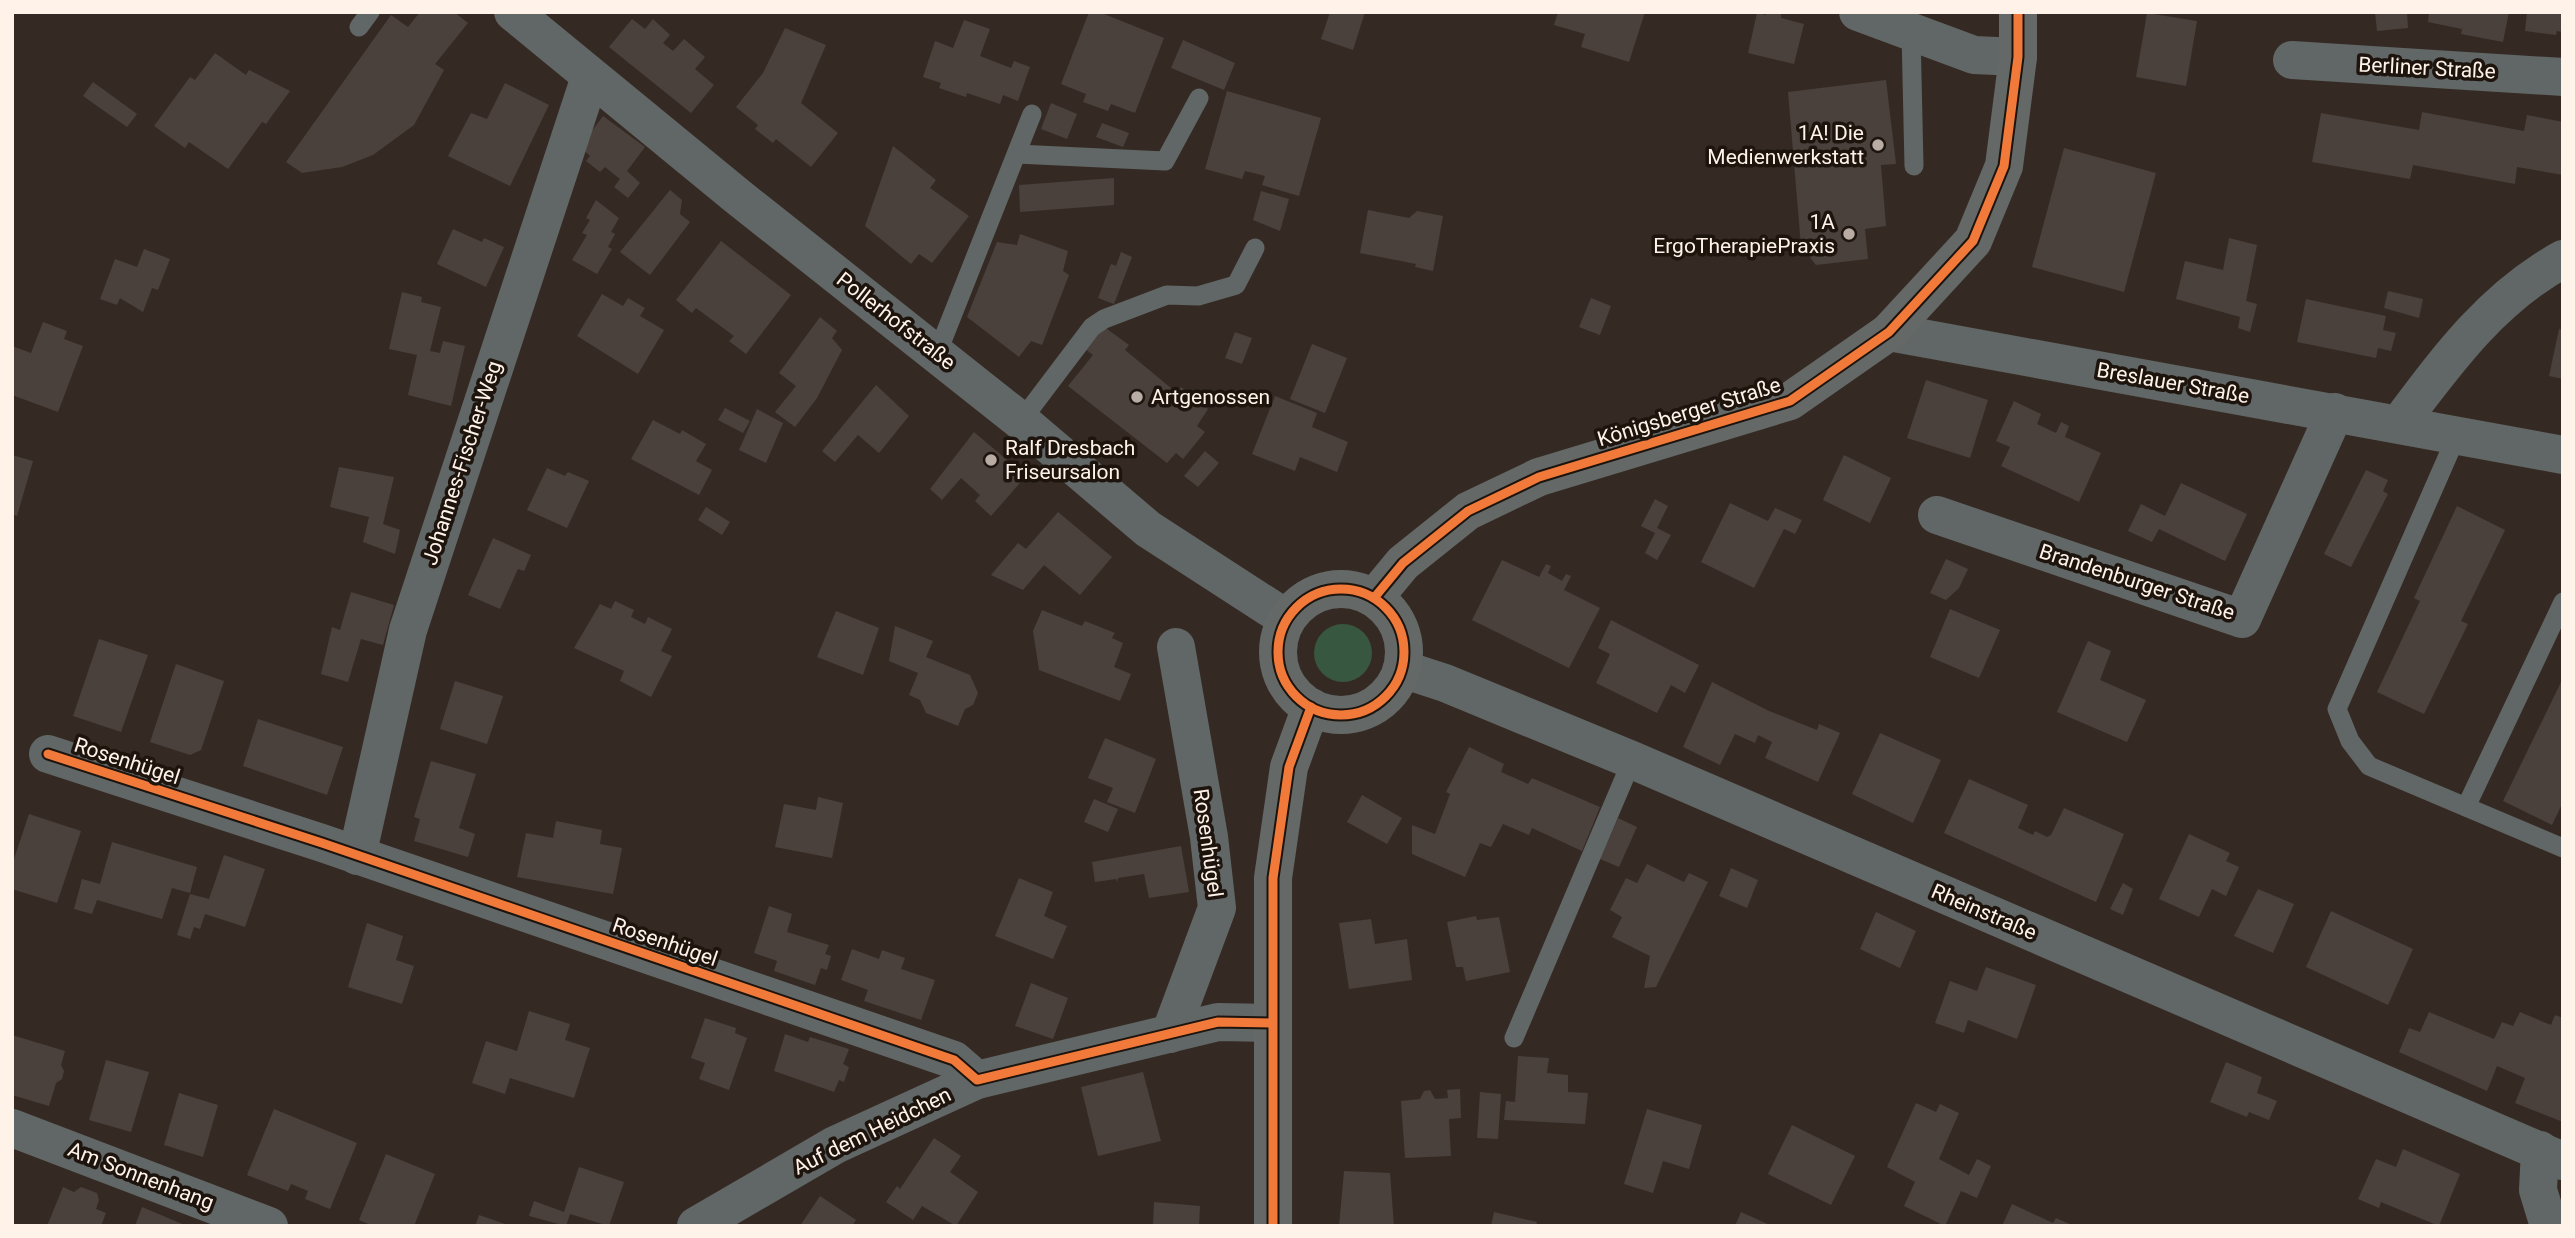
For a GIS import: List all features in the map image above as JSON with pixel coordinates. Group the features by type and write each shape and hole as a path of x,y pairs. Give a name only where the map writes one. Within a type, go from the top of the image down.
{"main road":[{"name":"Königsberger Straße","path":"1374,598 1403,563 1468,511 1539,477 1790,401 1889,332 1973,241 2004,166 2018,57 2018,12"},
{"path":"1351,589 1374,598 1385,606 1401,629 1405,656 1402,669 1389,694 1366,710 1338,715 1311,707 1291,691 1280,668 1278,642 1287,619 1304,600 1326,590 1351,589"},
{"path":"1273,1226 1272,916 1279,826 1289,767 1311,707"}],"street":[{"name":"Pollerhofstraße","path":"513,12 590,77 1021,421 1148,529 1287,619"},
{"path":"1858,12 1974,55 2018,57"},
{"name":"Berliner Straße","path":"2292,60 2563,77"},
{"name":"Johannes-Fischer-Weg","path":"357,856 408,631 590,77"},
{"path":"2399,424 2449,356 2490,312 2536,274 2563,259"},
{"name":"Breslauer Straße","path":"1889,332 2563,455"},
{"name":"Brandenburger Straße","path":"1937,515 2242,619 2335,412"},
{"name":"Rosenhügel","path":"1170,1034 1217,908 1209,837 1176,647"},
{"name":"Rheinstraße","path":"1402,669 1445,683 1632,760 2552,1156"},
{"name":"Rosenhügel","path":"48,754 357,856 954,1060 977,1080"},
{"path":"977,1080 1218,1022 1272,1023"},
{"name":"Auf dem Heidchen","path":"695,1226 835,1145 977,1080"},
{"name":"Am Sonnenhang","path":"12,1128 269,1226"},
{"path":"2549,1226 2538,1190 2552,1156"}],"lane":[{"path":"1911,32 1914,166"},
{"path":"1017,154 1165,161 1199,98"},
{"path":"937,354 1032,114"},
{"path":"1021,421 1091,327 1104,319 1167,295 1198,296 1236,285 1255,248"},
{"path":"2457,435 2337,709 2350,741 2369,766 2563,848"},
{"path":"2466,807 2563,602"},
{"path":"1514,1038 1632,760"}],"green space":[{"path":"1343,624 1359,629 1367,637 1372,653 1367,669 1359,677 1343,682 1327,677 1319,669 1314,653 1319,637 1327,629"}],"building":[{"path":"420,12 454,12 468,23 435,64 444,70 414,125 373,155 342,167 302,173 286,162 391,15 408,27"},
{"path":"1089,12 1099,12 1164,38 1135,113 1111,104 1108,111 1083,102 1086,94 1061,84"},
{"path":"1330,12 1365,12 1353,50 1321,39"},
{"path":"1558,12 1645,12 1629,62 1581,47 1585,34 1554,25"},
{"path":"1767,12 1781,13 1781,18 1804,24 1794,64 1748,53 1757,13 1766,15"},
{"path":"2375,12 2407,12 2408,28 2377,31"},
{"path":"2429,12 2509,12 2503,42 2461,34 2462,29 2428,22"},
{"path":"2527,12 2563,12 2563,32 2557,31 2556,35 2525,31"},
{"path":"2147,13 2197,21 2186,86 2136,77"},
{"path":"632,19 645,29 653,19 670,35 663,43 673,51 684,39 705,57 695,69 714,85 691,113 609,47"},
{"path":"964,20 990,29 980,56 1011,68 1014,61 1030,67 1018,101 1003,95 1000,104 967,93 966,97 939,88 941,83 923,77 935,41 953,48"},
{"path":"785,28 826,45 801,103 838,133 811,167 776,139 773,143 755,129 758,125 736,107 763,73"},
{"path":"1183,40 1235,63 1224,90 1171,68"},
{"path":"215,53 246,75 249,70 290,91 266,124 262,122 228,169 189,142 185,148 154,126 190,77 195,80"},
{"path":"1886,80 1896,164 1881,165 1886,226 1865,229 1868,259 1816,265 1801,246 1788,92"},
{"path":"93,82 137,114 127,127 83,96"},
{"path":"505,83 549,105 510,186 448,156 471,113 487,119"},
{"path":"1227,91 1321,118 1299,196 1262,185 1265,176 1245,171 1242,179 1205,169"},
{"path":"1051,103 1077,114 1067,139 1041,129"},
{"path":"2422,112 2524,131 2527,115 2563,122 2563,175 2517,167 2515,184 2413,165 2410,179 2312,162 2321,113 2419,130"},
{"path":"603,116 645,147 627,171 640,183 628,198 614,187 620,179 605,167 600,172 586,161 590,156 580,147"},
{"path":"1102,123 1129,133 1123,147 1096,137"},
{"path":"893,146 936,180 930,188 969,216 932,263 919,254 911,264 865,226"},
{"path":"2064,148 2156,173 2124,292 2032,267"},
{"path":"1114,178 1114,205 1020,212 1019,185"},
{"path":"670,190 682,200 680,214 690,222 650,275 620,252"},
{"path":"1261,191 1289,199 1280,231 1253,220"},
{"path":"596,200 619,218 611,232 615,234 608,247 612,249 597,274 572,260 587,235 582,233 590,220 586,218"},
{"path":"1368,210 1409,218 1417,211 1443,216 1433,271 1415,267 1416,264 1360,253"},
{"path":"453,229 482,242 484,238 504,247 486,287 437,264"},
{"path":"1020,234 1068,251 1063,271 1069,275 1042,345 1031,341 1019,357 967,317 997,242 1017,245"},
{"path":"2229,238 2257,245 2246,301 2257,304 2250,332 2238,328 2240,317 2176,299 2185,261 2223,270"},
{"path":"721,241 791,295 746,354 729,341 734,336 696,308 692,313 676,300"},
{"path":"144,249 170,259 158,290 152,288 143,312 120,298 117,305 100,299 115,259 137,267"},
{"path":"1121,252 1132,257 1114,304 1098,298 1111,264 1116,266"},
{"path":"2388,291 2423,299 2419,318 2384,308"},
{"path":"402,292 422,297 421,302 441,307 430,351 440,353 443,341 465,346 451,406 408,395 417,355 389,349"},
{"path":"602,294 623,306 628,298 645,308 640,316 664,330 638,374 577,336"},
{"path":"1591,298 1611,306 1600,335 1579,327"},
{"path":"2306,299 2386,316 2383,330 2396,333 2391,351 2378,348 2376,358 2297,342"},
{"path":"820,317 837,331 832,338 842,350 817,398 795,427 775,412 796,386 779,373"},
{"path":"43,322 67,331 64,339 83,346 58,412 12,395 12,346 31,353"},
{"name":"Artgenossen","path":"1103,326 1129,345 1125,350 1177,393 1181,387 1208,409 1197,426 1205,432 1183,459 1176,453 1167,463 1068,386 1093,355 1085,349"},
{"path":"2559,329 2563,330 2563,379 2549,376"},
{"path":"1235,332 1252,338 1242,364 1225,358"},
{"path":"1312,344 1347,358 1325,413 1290,399"},
{"path":"1926,380 1988,400 1970,458 1907,438"},
{"path":"876,385 909,416 879,453 858,435 835,462 822,451"},
{"path":"1275,396 1317,413 1312,427 1348,442 1337,472 1300,457 1295,471 1252,454"},
{"path":"2014,401 2041,414 2037,424 2056,433 2061,422 2069,426 2065,437 2101,453 2079,502 2001,466 2010,447 1996,441"},
{"path":"725,408 750,421 743,433 718,420"},
{"path":"757,409 783,423 766,463 739,450"},
{"path":"653,420 680,434 682,430 706,444 696,461 712,470 699,495 631,459"},
{"path":"974,432 1026,476 991,516 975,501 980,495 961,478 942,500 930,489"},
{"path":"1205,451 1219,463 1198,487 1184,476"},
{"path":"12,455 33,461 17,516 12,514"},
{"path":"1844,455 1891,478 1870,523 1823,500"},
{"path":"339,467 394,477 383,524 400,530 395,554 363,542 369,517 330,507"},
{"path":"547,468 565,476 568,472 589,481 567,528 527,510"},
{"path":"2366,470 2388,480 2383,491 2388,494 2351,567 2324,554"},
{"path":"2181,483 2247,514 2225,561 2159,529 2152,542 2128,531 2141,504 2165,516"},
{"path":"1655,499 1668,506 1657,528 1671,535 1657,560 1645,553 1655,533 1641,526"},
{"path":"1730,503 1768,521 1775,508 1802,520 1795,534 1784,529 1754,588 1701,562"},
{"path":"2457,506 2505,530 2461,621 2468,624 2424,714 2377,692 2420,601 2414,598"},
{"path":"706,507 730,522 722,535 698,520"},
{"path":"1058,512 1112,557 1080,595 1044,565 1023,590 991,575 1018,543 1026,549"},
{"path":"493,538 531,555 524,571 518,569 500,609 468,595"},
{"path":"1946,559 1968,569 1959,588 1946,600 1930,593"},
{"path":"1502,560 1539,577 1546,564 1551,566 1548,573 1562,581 1566,574 1571,576 1564,590 1600,608 1569,668 1472,620"},
{"path":"351,592 394,605 383,645 361,639 348,682 321,674 332,627 340,630"},
{"path":"615,601 634,610 631,617 645,624 648,617 672,629 661,651 672,656 651,697 620,681 624,671 574,648 600,604 611,609"},
{"path":"1950,609 2000,630 1979,678 1930,657"},
{"path":"1042,610 1082,626 1085,621 1115,633 1112,638 1123,643 1114,667 1131,674 1120,701 1039,670 1033,631"},
{"path":"836,611 879,628 863,675 817,657"},
{"path":"1611,620 1699,665 1685,693 1671,685 1657,713 1596,683 1610,654 1598,648"},
{"path":"895,626 933,641 926,657 970,675 978,693 973,705 965,709 958,726 926,713 920,700 909,695 918,673 889,661"},
{"path":"99,639 148,655 121,732 73,716"},
{"path":"2088,641 2111,651 2100,680 2146,700 2127,742 2057,712"},
{"path":"176,664 224,681 201,750 190,755 150,742"},
{"path":"2563,678 2563,802 2552,825 2503,801"},
{"path":"455,681 503,696 487,744 440,729"},
{"path":"1712,682 1769,711 1817,730 1819,724 1840,733 1818,782 1765,758 1772,742 1758,735 1755,743 1735,734 1720,765 1683,747"},
{"path":"258,719 343,747 327,795 243,766"},
{"path":"1880,733 1941,760 1913,823 1852,794"},
{"path":"1105,738 1156,759 1135,813 1107,802 1113,788 1088,778"},
{"path":"1469,747 1504,764 1501,772 1528,784 1532,778 1600,807 1582,851 1532,828 1529,835 1503,824 1491,847 1480,843 1465,877 1412,854 1412,825 1435,834 1450,794 1446,792"},
{"path":"431,761 476,774 459,828 475,834 468,857 414,841 420,819 414,817"},
{"path":"1969,779 2028,805 2018,828 2033,835 2035,831 2047,837 2051,835 2064,808 2124,834 2096,902 1944,833"},
{"path":"1362,795 1402,818 1387,844 1347,822"},
{"path":"818,797 843,803 832,858 775,847 784,804 816,810"},
{"path":"1094,799 1118,809 1108,832 1084,822"},
{"path":"29,814 81,831 57,903 12,889 12,865"},
{"path":"1618,818 1637,827 1619,867 1600,859"},
{"path":"556,821 602,830 600,844 622,848 613,894 517,877 526,833 553,838"},
{"path":"2189,834 2230,853 2226,861 2239,867 2226,896 2212,889 2199,917 2159,899"},
{"path":"112,842 197,867 190,893 172,888 162,919 97,900 92,914 74,909 82,879 100,884"},
{"path":"1181,846 1189,892 1149,898 1144,874 1118,878 1117,882 1116,879 1095,882 1092,862"},
{"path":"224,855 265,869 245,927 205,914 200,929 194,927 190,939 177,935 190,894 209,899"},
{"path":"1647,864 1684,882 1689,873 1708,882 1656,987 1644,988 1650,956 1612,937 1622,917 1610,910 1626,878 1637,883"},
{"path":"1731,868 1758,880 1747,908 1719,896"},
{"path":"1019,878 1053,892 1044,916 1067,926 1053,959 995,936"},
{"path":"2123,883 2133,889 2123,915 2110,909"},
{"path":"2258,889 2294,904 2273,953 2234,936"},
{"path":"769,906 792,914 787,932 829,945 825,954 831,956 827,970 821,968 815,985 774,971 777,961 754,953"},
{"path":"2331,911 2413,949 2388,1005 2306,967"},
{"path":"1876,912 1916,931 1900,968 1860,949"},
{"path":"1476,916 1477,920 1499,917 1510,972 1466,981 1463,967 1456,967 1447,922"},
{"path":"1371,919 1375,944 1407,939 1412,980 1349,989 1339,923"},
{"path":"367,923 403,936 396,960 414,966 402,1004 348,987"},
{"path":"852,949 879,959 882,950 905,958 901,969 935,980 921,1020 864,1001 868,990 841,980"},
{"path":"1986,967 2036,985 2017,1039 1968,1020 1964,1033 1935,1023 1950,981 1977,991"},
{"path":"1031,983 1068,998 1053,1039 1015,1026"},
{"path":"529,1011 570,1024 565,1040 590,1048 574,1098 510,1078 505,1094 472,1083 486,1041 517,1051"},
{"path":"2429,1012 2494,1039 2502,1022 2513,1026 2520,1012 2551,1025 2555,1015 2563,1018 2563,1122 2515,1103 2525,1078 2497,1066 2487,1091 2399,1052 2409,1028 2420,1032"},
{"path":"705,1018 736,1028 735,1033 747,1038 729,1090 699,1079 705,1063 691,1058"},
{"path":"785,1034 808,1042 810,1037 849,1049 843,1064 849,1067 844,1082 839,1080 834,1092 774,1071"},
{"path":"12,1035 65,1051 61,1065 64,1071 62,1079 56,1083 49,1106 12,1095"},
{"path":"1518,1056 1549,1058 1547,1073 1568,1075 1568,1092 1588,1093 1585,1124 1504,1120 1506,1101 1515,1102"},
{"path":"106,1060 149,1072 131,1132 89,1120"},
{"path":"2226,1062 2262,1077 2257,1093 2277,1101 2269,1120 2249,1112 2247,1117 2210,1102"},
{"path":"1143,1072 1161,1141 1098,1156 1081,1087"},
{"path":"1460,1089 1461,1118 1449,1119 1451,1156 1405,1158 1401,1101 1420,1099 1424,1091 1430,1090 1435,1099 1448,1098 1447,1090"},
{"path":"1480,1092 1501,1094 1498,1139 1477,1138"},
{"path":"179,1093 218,1105 203,1157 164,1145"},
{"path":"1916,1103 1936,1112 1940,1104 1959,1113 1939,1159 1969,1175 1977,1159 1991,1166 1977,1198 1961,1191 1945,1226 1904,1206 1915,1182 1887,1167"},
{"path":"274,1109 357,1143 330,1209 305,1199 308,1191 291,1184 288,1191 247,1175"},
{"path":"1647,1109 1702,1125 1689,1169 1663,1161 1653,1193 1624,1184"},
{"path":"1792,1125 1855,1156 1831,1205 1768,1174"},
{"path":"934,1138 961,1156 950,1172 978,1192 956,1226 922,1206 913,1220 886,1202 897,1186 900,1189"},
{"path":"2403,1149 2460,1174 2439,1226 2381,1202 2379,1208 2358,1199 2376,1159 2396,1167"},
{"path":"386,1154 435,1174 414,1226 373,1226 359,1220"},
{"path":"579,1167 624,1182 609,1226 570,1214 566,1226 529,1216 534,1201 564,1212"},
{"path":"1344,1171 1390,1173 1394,1226 1339,1226"},
{"path":"63,1187 74,1192 81,1187 97,1193 99,1200 96,1209 106,1213 101,1226 47,1226"},
{"path":"820,1196 856,1220 852,1226 800,1226"},
{"path":"1154,1202 1200,1206 1199,1226 1153,1226"},
{"path":"2012,1204 2053,1223 2056,1218 2074,1226 2002,1226"},
{"path":"142,1207 187,1226 135,1226"},
{"path":"1494,1212 1537,1222 1536,1226 1491,1226"},
{"path":"1741,1212 1772,1226 1735,1226"},
{"path":"479,1215 508,1225 508,1226 475,1226"}],"cycle path":[{"path":"1374,598 1403,563 1468,511 1539,477 1790,401 1889,332 1973,241 2004,166 2018,57 2018,12"},
{"path":"1341,589 1365,594 1386,607 1399,628 1404,652 1399,676 1386,697 1365,710 1341,715 1317,710 1296,697 1283,676 1278,652 1283,628 1296,607 1317,594 1341,589"},
{"path":"1273,1226 1273,878 1289,767 1311,707"},
{"path":"48,754 322,843 954,1060 977,1080 1218,1022 1272,1023"}],"place":[{"name":"1A! Die Medienwerkstatt","path":"1878,145"},
{"name":"1A ErgoTherapiePraxis","path":"1849,234"},
{"name":"Artgenossen","path":"1137,397"},
{"name":"Ralf Dresbach Friseursalon","path":"991,460"}]}
